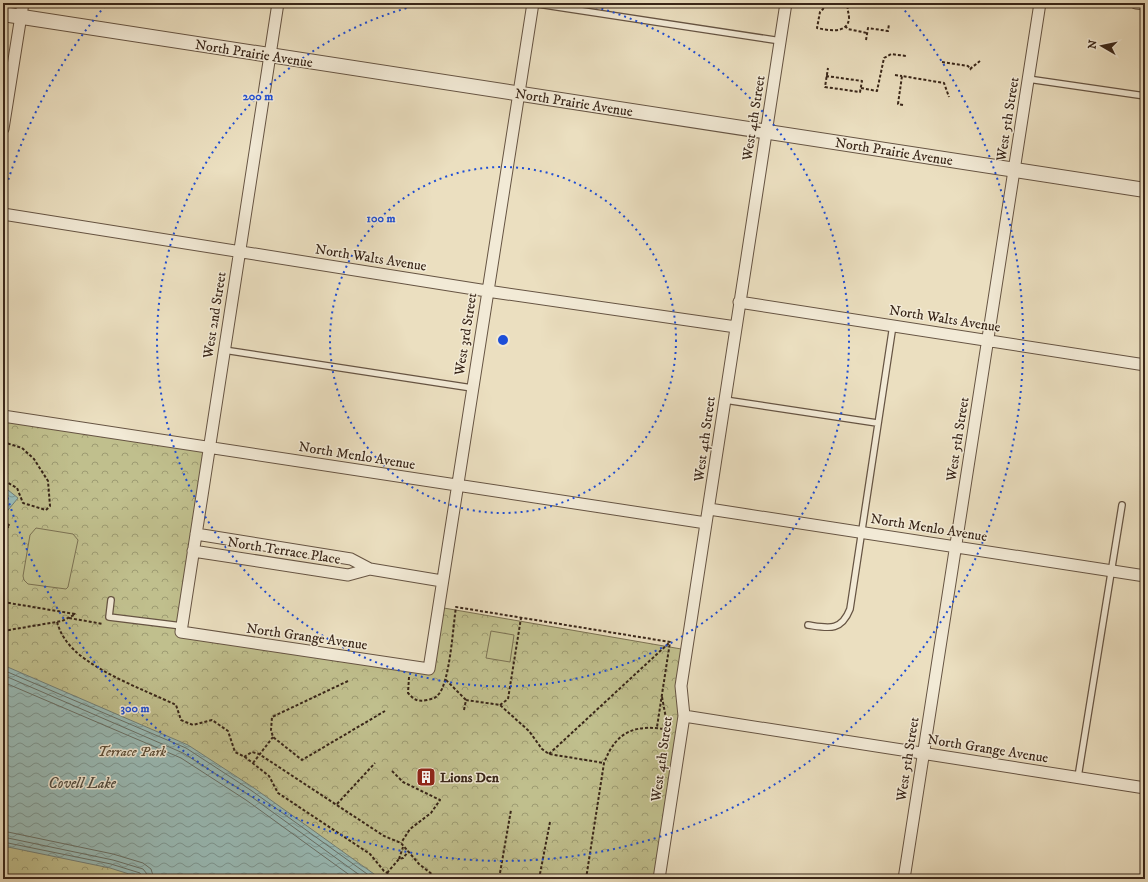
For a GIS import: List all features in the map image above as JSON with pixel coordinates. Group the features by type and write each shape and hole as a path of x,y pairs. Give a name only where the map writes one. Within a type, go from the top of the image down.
{"street":[{"path":"3,129 23,3"},
{"name":"West 2nd Street","path":"181,629 278,3"},
{"name":"West 3rd Street","path":"429,669 532,3"},
{"name":"West 4th Street","path":"659,879 684,716 681,686 786,3"},
{"name":"West 5th Street","path":"904,879 1040,3"},
{"path":"1136,3 1145,4"},
{"name":"North Prairie Avenue","path":"3,14 1145,190"},
{"name":"North Walts Avenue","path":"3,214 487,291 736,328"},
{"name":"North Walts Avenue","path":"740,302 1145,365"},
{"name":"North Menlo Avenue","path":"3,416 706,523"},
{"name":"North Menlo Avenue","path":"709,509 1145,576"},
{"name":"North Terrace Place","path":"196,534 350,559 370,569 442,581"},
{"name":"North Terrace Place","path":"193,551 348,575 370,569"},
{"name":"North Grange Avenue","path":"181,629 429,669"},
{"name":"North Grange Avenue","path":"684,716 923,752 1145,788"}],"lane":[{"path":"532,3 780,41"},
{"path":"1028,79 1145,96"},
{"path":"808,625 835,627 842,623 847,617 850,609 860,532 893,325"},
{"path":"224,350 472,388"},
{"path":"725,400 877,423"},
{"path":"1078,777 1122,505"},
{"path":"111,600 109,617 181,629"}],"path":[{"path":"825,3 823,10 820,12 817,28 834,31 845,26 848,22 847,9 849,3"},
{"path":"866,40 868,28 888,31 889,24"},
{"path":"845,26 848,30 867,33"},
{"path":"861,88 877,91 884,58 891,54 906,56"},
{"path":"942,62 968,66 971,70 980,61"},
{"path":"828,68 825,87 858,92"},
{"path":"895,75 944,83 949,97"},
{"path":"826,76 862,81 860,92 858,92 857,96"},
{"path":"902,76 898,104 903,105"},
{"path":"3,442 22,448 34,459 48,481 50,506 46,510 23,504 17,488 3,480"},
{"path":"3,521 10,526 3,530"},
{"path":"3,602 76,614 56,622 3,631"},
{"path":"411,666 408,693 414,700 421,701 434,699 439,695 446,680 456,607 670,642"},
{"path":"500,705 508,699 521,618"},
{"path":"56,622 65,640 82,657 107,673 176,705 181,720 193,725 212,720 228,731 235,752 253,763 269,776 278,793 370,854 387,873 397,879"},
{"path":"657,727 670,642"},
{"path":"549,754 670,642"},
{"path":"446,680 466,700 500,705 529,731 542,749 549,754 604,762"},
{"path":"348,681 272,717 271,730 273,737 302,760 385,711"},
{"path":"662,696 668,729"},
{"path":"464,710 466,700"},
{"path":"586,879 604,762 609,749 616,739 642,726 657,727 681,732"},
{"path":"253,763 273,737"},
{"path":"244,757 252,752 259,754 384,836 401,843 419,864 438,879"},
{"path":"337,804 375,763"},
{"path":"392,771 403,782 440,800 431,813 410,829 401,843"},
{"path":"500,873 511,810"},
{"path":"539,879 550,822"},
{"path":"387,873 398,859 403,847"},
{"path":"398,859 403,858 408,852"},
{"path":"3,876 33,879"}],"green space":[{"name":"Terrace Park","path":"3,416 209,448 181,632 428,669 438,607 687,650 684,716 655,879 3,879"},
{"path":"36,528 73,534 78,540 68,587 66,589 28,584 24,580 23,576 30,535"},
{"path":"491,631 514,635 510,662 486,658"}],"water":[{"path":"3,486 18,498 4,515 3,514"},
{"name":"Covell Lake","path":"3,665 188,745 254,788 381,879 145,879 110,868 3,846"}],"place":[{"name":"Lions Den","path":"426,777"}]}
